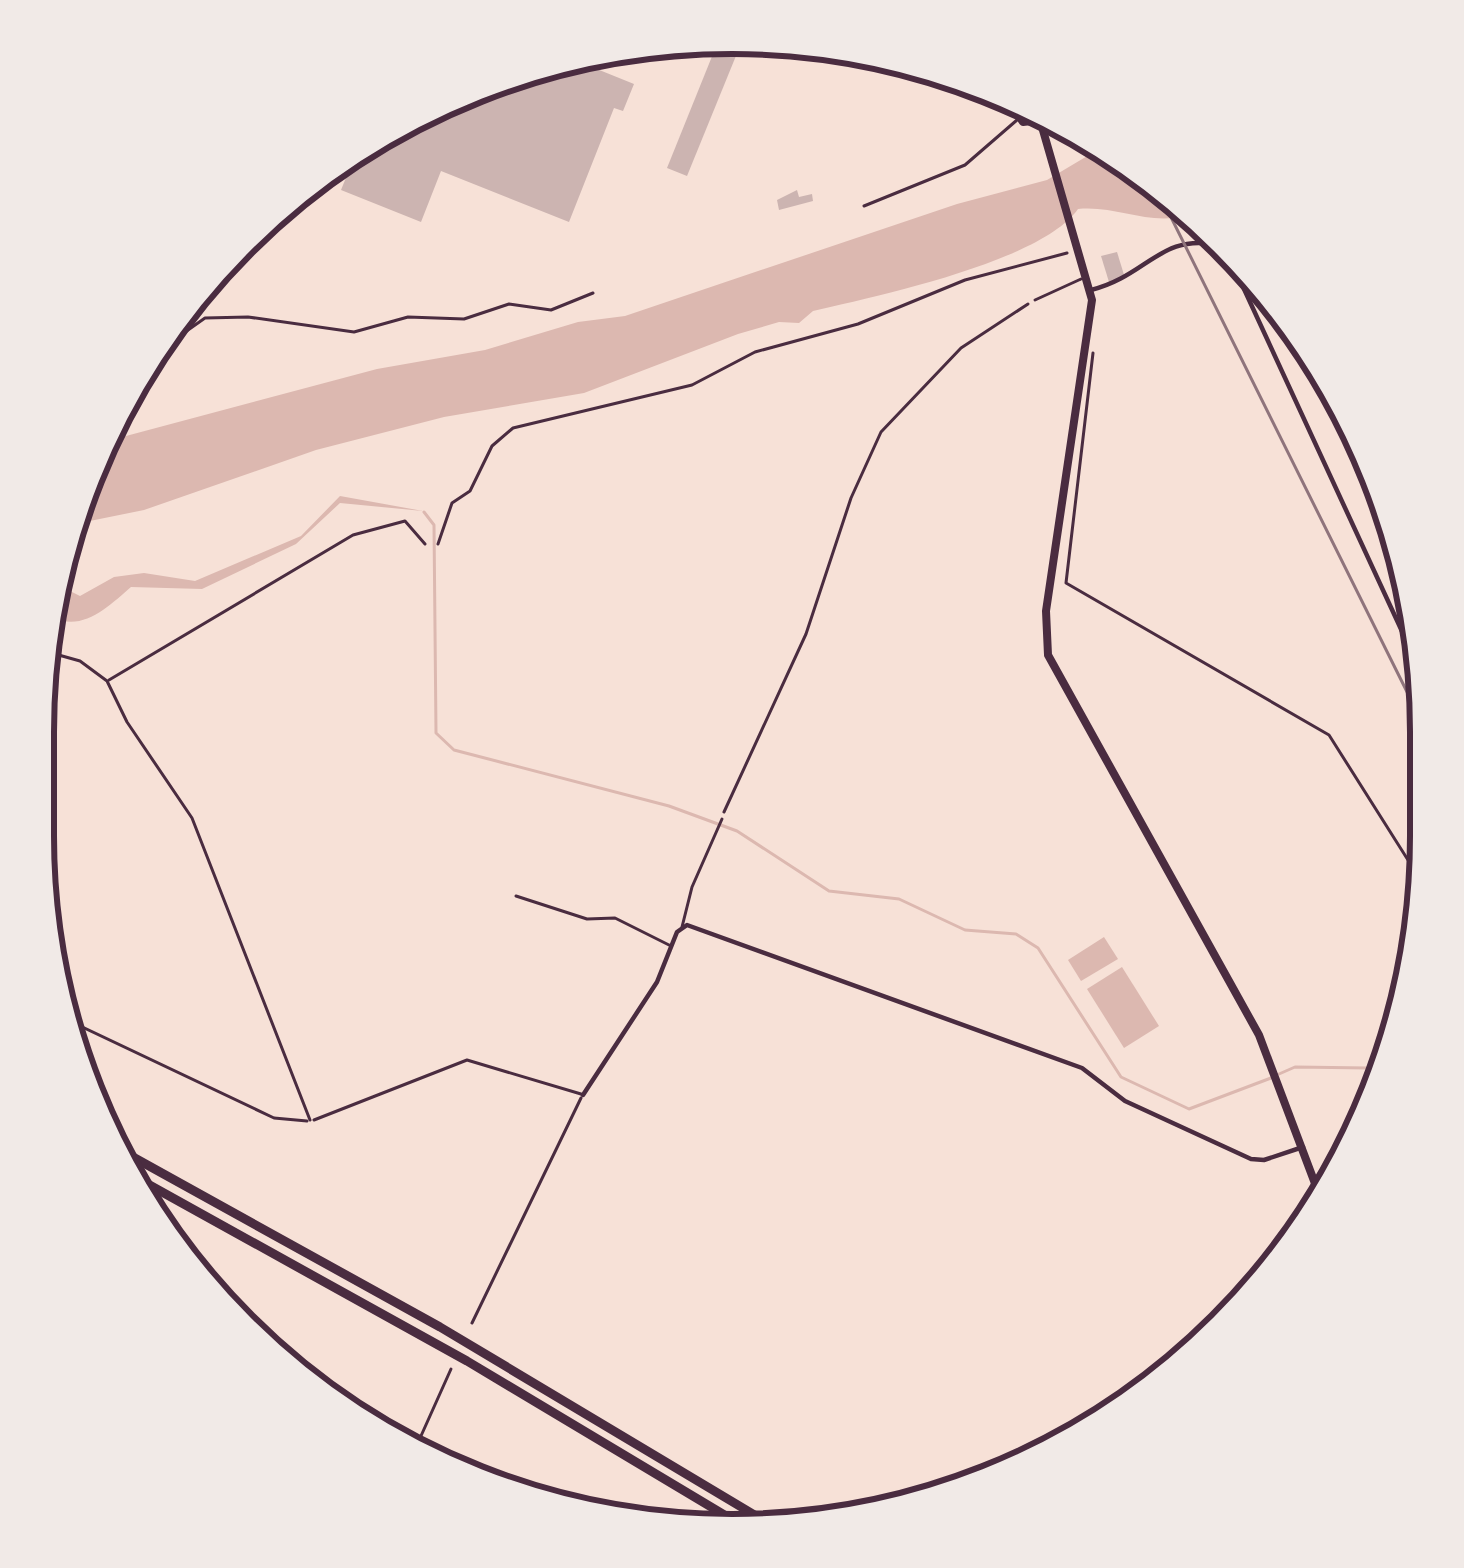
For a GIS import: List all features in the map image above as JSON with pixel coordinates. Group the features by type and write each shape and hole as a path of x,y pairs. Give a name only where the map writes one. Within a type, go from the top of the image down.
{"highway":[{"path":"137,1160 475,1347 752,1514"},
{"path":"152,1186 435,1342 724,1514"}],"main road":[{"path":"1043,130 1091,290 1088,339 1046,611 1048,655 1259,1035 1315,1182"}],"street":[{"path":"1091,290 1136,275 1175,244 1202,245"},
{"path":"1242,285 1402,631"},
{"path":"583,1095 657,982 680,930 718,935 1082,1068 1125,1101 1251,1159 1264,1160 1303,1147"}],"lane":[{"path":"864,206 965,165 1018,119"},
{"path":"1035,300 1089,276"},
{"path":"680,930 692,887 722,819"},
{"path":"516,896 586,920 615,918 673,946"},
{"path":"313,1120 466,1060 583,1095"}],"path":[{"path":"438,544 452,503 470,491 492,446 513,428 692,385 755,352 858,324 965,280 1081,250"},
{"path":"183,334 205,318 248,317 354,332 408,317 464,319 509,304 551,310 593,293"},
{"path":"722,819 806,634 851,498 881,433 961,348 1035,300"},
{"path":"1088,339 1094,355 1066,583 1329,735 1409,862"},
{"path":"107,681 353,535 405,521 424,544"},
{"path":"59,655 80,662 107,681 127,722 192,818 302,1111 313,1120"},
{"path":"82,1026 274,1118 313,1120"},
{"path":"472,1323 583,1095"},
{"path":"420,1438 451,1369"}],"shaded area":[{"path":"1088,155 1174,218 1078,209 1059,228 995,260 916,286 813,311 799,323 779,322 738,334 584,393 444,417 316,450 144,510 88,521 122,437 377,369 485,350 578,322 625,316 957,204 1047,180"},
{"path":"340,496 423,511 340,503 296,544 202,589 131,587 84,620 64,621 69,591 80,596 114,577 144,573 195,581 301,536"},
{"path":"1104,937 1118,959 1081,981 1068,960"},
{"path":"1122,967 1159,1026 1124,1048 1087,989"}],"building":[{"path":"713,54 737,54 687,176 667,168"},
{"path":"595,68 634,84 623,111 614,108 569,222 441,171 421,222 341,190 348,173 393,145 514,90"},
{"path":"797,190 799,197 812,194 813,201 779,210 777,200"},
{"path":"1117,252 1125,278 1109,282 1101,256"}],"waterway":[{"path":"424,512 434,525 436,733 454,750 669,806 737,831 829,891 899,899 965,930 1016,934 1038,948 1121,1077 1189,1109 1271,1078"},
{"path":"1279,1074 1295,1067 1368,1068"}],"railway":[{"path":"1169,214 1409,696"}]}
